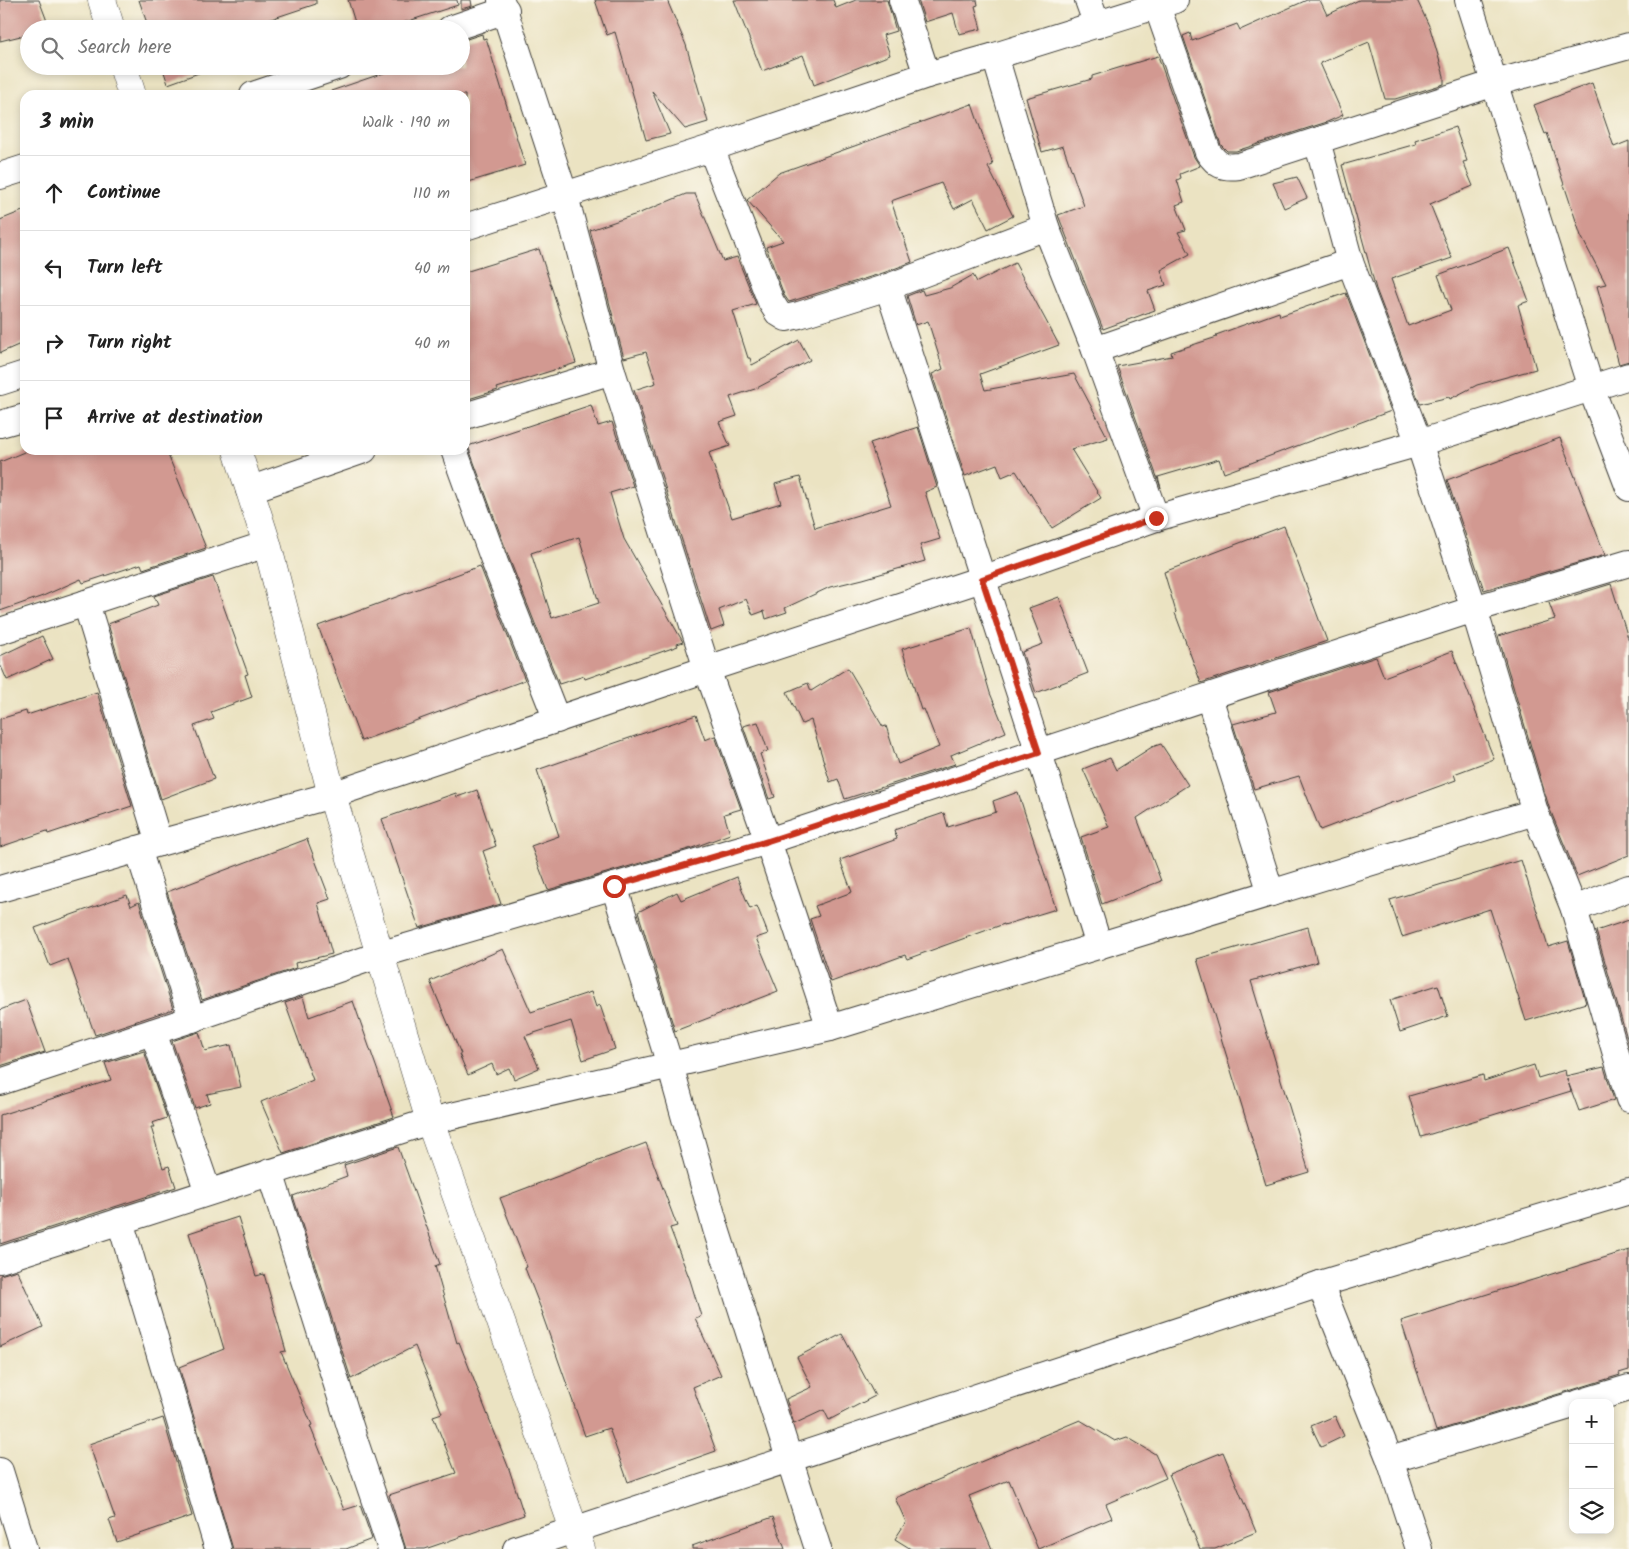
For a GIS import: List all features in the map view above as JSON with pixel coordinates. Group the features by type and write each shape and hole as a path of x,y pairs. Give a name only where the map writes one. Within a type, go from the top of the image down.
{"street":[{"path":"102,0 108,20"},
{"path":"902,0 928,75"},
{"path":"1088,0 1097,25"},
{"path":"1468,0 1591,388 1629,488"},
{"path":"470,225 712,148 928,75 1166,3 1208,152 1216,163 1227,167 1238,166 1495,83 1629,46"},
{"path":"470,20 503,5 565,196 612,371 707,669 768,841 830,1028"},
{"path":"995,56 1046,227 1095,350 1156,518"},
{"path":"126,75 130,90"},
{"path":"268,90 312,75"},
{"path":"1317,141 1350,262 1419,443 1474,610 1535,812 1574,909 1629,1099"},
{"path":"712,148 771,302 778,313 786,318 888,287 1046,227"},
{"path":"0,176 20,170"},
{"path":"1095,350 1350,262"},
{"path":"888,287 1039,753 1099,946"},
{"path":"470,414 612,371"},
{"path":"0,382 20,376"},
{"path":"0,889 332,795 982,579 1156,518 1419,443 1629,376"},
{"path":"0,424 20,418"},
{"path":"238,455 267,544 332,795 430,1121 578,1539"},
{"path":"249,490 350,455"},
{"path":"456,455 495,563 557,720"},
{"path":"0,630 267,544"},
{"path":"0,1082 379,955 768,841 1474,610 1629,563"},
{"path":"86,603 192,1019"},
{"path":"1209,697 1271,893"},
{"path":"0,1260 430,1121 830,1028 1535,812"},
{"path":"614,886 670,1065 716,1229 818,1549"},
{"path":"1574,909 1629,888"},
{"path":"153,1032 208,1192"},
{"path":"270,1172 391,1549"},
{"path":"516,1549 578,1539 789,1458 1320,1284 1629,1191"},
{"path":"120,1221 218,1549"},
{"path":"1320,1284 1390,1460 1419,1549"},
{"path":"1592,1399 1629,1388"},
{"path":"1390,1460 1569,1406"},
{"path":"0,1472 24,1549"}],"building":[{"path":"0,0 39,0 47,20 20,20 20,36 0,41"},
{"path":"139,0 316,0 316,4 268,20 146,20"},
{"path":"348,0 457,0 458,5 412,20 354,20"},
{"path":"461,0 471,0 472,6 461,9"},
{"path":"595,0 667,0 686,45 708,122 685,129 652,91 670,134 646,140 615,32 607,35"},
{"path":"734,0 833,0 836,8 856,0 887,0 896,31 883,35 890,55 814,85 803,55 762,71"},
{"path":"918,0 977,0 978,5 975,6 981,29 959,34 953,13 925,22"},
{"path":"1307,0 1320,0 1327,15 1359,0 1417,0 1430,28 1444,76 1444,84 1395,99 1385,99 1369,42 1320,63 1343,115 1327,122 1236,151 1227,151 1221,145 1183,36 1190,33 1192,41 1237,24 1240,30"},
{"path":"482,34 483,39 486,38 525,165 470,182 470,90 334,90 378,75 470,75 470,38"},
{"path":"1158,56 1194,157 1200,166 1180,174 1181,178 1177,180 1184,202 1176,205 1186,230 1178,232 1190,254 1161,270 1166,285 1148,291 1155,310 1103,329 1058,215 1084,206 1063,146 1042,152 1026,98 1092,79 1092,76"},
{"path":"165,75 193,75 168,84"},
{"path":"1592,83 1614,147 1629,141 1629,361 1619,364 1597,286 1606,284 1581,236 1547,133 1545,134 1534,105"},
{"path":"972,104 993,165 988,167 1013,216 988,229 973,199 954,209 941,183 891,201 912,262 789,302 784,295 766,247 783,241 747,200 779,173"},
{"path":"1455,127 1467,161 1463,162 1473,186 1430,204 1452,258 1391,279 1408,326 1451,310 1438,275 1509,248 1529,301 1518,305 1536,369 1477,385 1450,399 1449,397 1420,404 1376,289 1342,165 1416,144 1415,140"},
{"path":"1297,177 1307,198 1284,208 1273,183"},
{"path":"686,194 695,194 723,261 737,257 756,304 733,311 752,365 799,340 810,360 755,389 730,397 737,416 719,422 730,446 709,453 732,518 781,503 775,484 800,477 815,528 891,505 870,443 918,427 937,487 925,492 940,539 920,545 925,561 830,587 785,608 787,612 766,619 764,611 753,615 746,599 719,610 724,626 711,631 634,390 656,383 646,352 624,358 590,230 640,213"},
{"path":"20,212 20,344 0,353 0,220"},
{"path":"539,249 576,363 470,398 470,270"},
{"path":"1015,263 1059,345 980,374 985,390 1074,374 1108,438 1071,449 1101,498 1052,528 1016,471 1002,477 997,464 965,476 932,374 943,369 928,321 916,325 907,296 922,290 924,295 950,288 973,275 977,282"},
{"path":"1346,293 1391,411 1224,473 1219,459 1158,477 1161,488 1117,366 1172,356 1171,352 1217,337 1216,335 1279,312 1280,316"},
{"path":"591,405 598,426 612,422 633,486 610,493 624,539 683,642 677,644 678,646 585,679 584,676 559,684 509,558 470,451 470,445","holes":["579,537 599,603 552,618 531,553"]},
{"path":"1560,438 1605,555 1484,590 1447,480"},
{"path":"20,454 168,455 206,548 143,569 141,564 83,583 81,579 43,596 0,611 0,462"},
{"path":"1284,526 1327,641 1201,683 1175,613 1164,572"},
{"path":"480,566 525,680 361,741 318,626"},
{"path":"213,577 248,674 245,675 252,697 211,712 214,719 194,726 214,779 161,799 108,624 158,605 154,596"},
{"path":"1611,584 1629,641 1629,855 1577,876 1549,807 1498,636 1555,619 1549,603"},
{"path":"1059,597 1088,673 1036,693 1022,652 1043,644 1029,608"},
{"path":"971,628 990,693 1006,732 951,755 955,764 845,799 838,779 830,782 811,720 802,724 787,692 808,683 811,691 848,668 883,727 886,726 898,764 939,747 924,709 921,710 902,649"},
{"path":"42,636 53,659 7,680 0,664 0,656"},
{"path":"1452,651 1494,759 1454,774 1456,780 1320,830 1299,776 1254,789 1233,724 1276,712 1269,692 1376,657 1384,677"},
{"path":"97,692 132,806 48,834 47,831 0,847 0,719 26,711 27,715"},
{"path":"696,715 705,740 715,736 741,809 724,814 730,834 692,848 548,890 531,846 559,836 537,770"},
{"path":"758,722 768,751 760,754 775,797 769,799 743,726"},
{"path":"1161,744 1188,785 1137,818 1161,881 1102,904 1081,837 1109,827 1083,769 1110,758 1116,770 1152,747"},
{"path":"477,790 496,846 483,851 501,904 419,928 382,819 456,793 457,797"},
{"path":"1018,792 1056,909 1004,924 907,959 905,955 831,982 810,919 819,916 815,906 852,892 840,860 897,839 894,830 944,813 948,827 996,812 993,801"},
{"path":"307,839 330,899 318,903 332,954 295,963 296,968 202,1000 167,892"},
{"path":"1521,860 1548,947 1568,941 1586,1003 1526,1021 1490,909 1402,937 1390,900"},
{"path":"737,877 750,909 757,906 768,934 756,938 778,991 675,1031 638,912 677,892 681,900"},
{"path":"127,895 131,906 139,902 173,1009 95,1035 68,959 50,966 35,928"},
{"path":"1629,920 1629,1045 1596,931"},
{"path":"1308,927 1317,962 1251,981 1309,1172 1266,1185 1197,959"},
{"path":"503,949 531,1012 591,992 596,1007 600,1005 615,1049 583,1060 571,1021 525,1036 539,1068 514,1079 509,1068 496,1074 492,1064 468,1075 430,981"},
{"path":"1438,985 1448,1016 1400,1032 1390,1000"},
{"path":"303,997 309,1017 353,1001 394,1117 283,1153 261,1102 313,1080 285,1003"},
{"path":"26,1000 45,1052 0,1066 0,1010"},
{"path":"199,1032 205,1051 231,1045 241,1087 207,1094 210,1103 195,1108 172,1041"},
{"path":"144,1051 167,1118 152,1123 154,1127 151,1127 163,1168 169,1166 176,1187 0,1244 0,1115 111,1080 105,1063"},
{"path":"1534,1065 1538,1078 1565,1070 1566,1076 1604,1067 1614,1100 1579,1111 1567,1079 1571,1091 1421,1137 1409,1096 1483,1075 1484,1081"},
{"path":"646,1143 677,1226 670,1228 690,1280 701,1316 695,1318 721,1375 693,1387 716,1451 628,1482 609,1428 585,1436 525,1268 527,1267 500,1198"},
{"path":"398,1147 440,1264 435,1266 457,1343 459,1342 509,1469 524,1515 425,1549 406,1549 389,1495 456,1473 433,1416 442,1413 415,1346 351,1379 293,1196 347,1176 344,1165"},
{"path":"238,1217 256,1276 264,1274 286,1351 281,1352 312,1425 310,1426 344,1510 360,1505 372,1539 346,1549 233,1549 179,1367 224,1349 189,1233"},
{"path":"1629,1250 1629,1370 1619,1373 1620,1375 1436,1431 1401,1321"},
{"path":"17,1270 43,1327 0,1347 0,1275"},
{"path":"842,1334 875,1396 829,1420 824,1410 794,1424 786,1399 812,1387 797,1357"},
{"path":"1335,1416 1344,1436 1321,1447 1311,1426"},
{"path":"163,1418 192,1516 117,1542 109,1520 115,1518 89,1444"},
{"path":"1080,1420 1115,1441 1127,1437 1155,1454 1166,1478 1106,1504 1112,1518 1038,1549 1009,1480 969,1496 992,1549 911,1549 895,1539 906,1522 895,1498"},
{"path":"1223,1452 1256,1532 1215,1549 1200,1549 1169,1474"},
{"path":"773,1517 785,1549 692,1549 692,1546"}],"route":[{"path":"614,886 768,841 1039,753 982,579 1156,518"}]}
